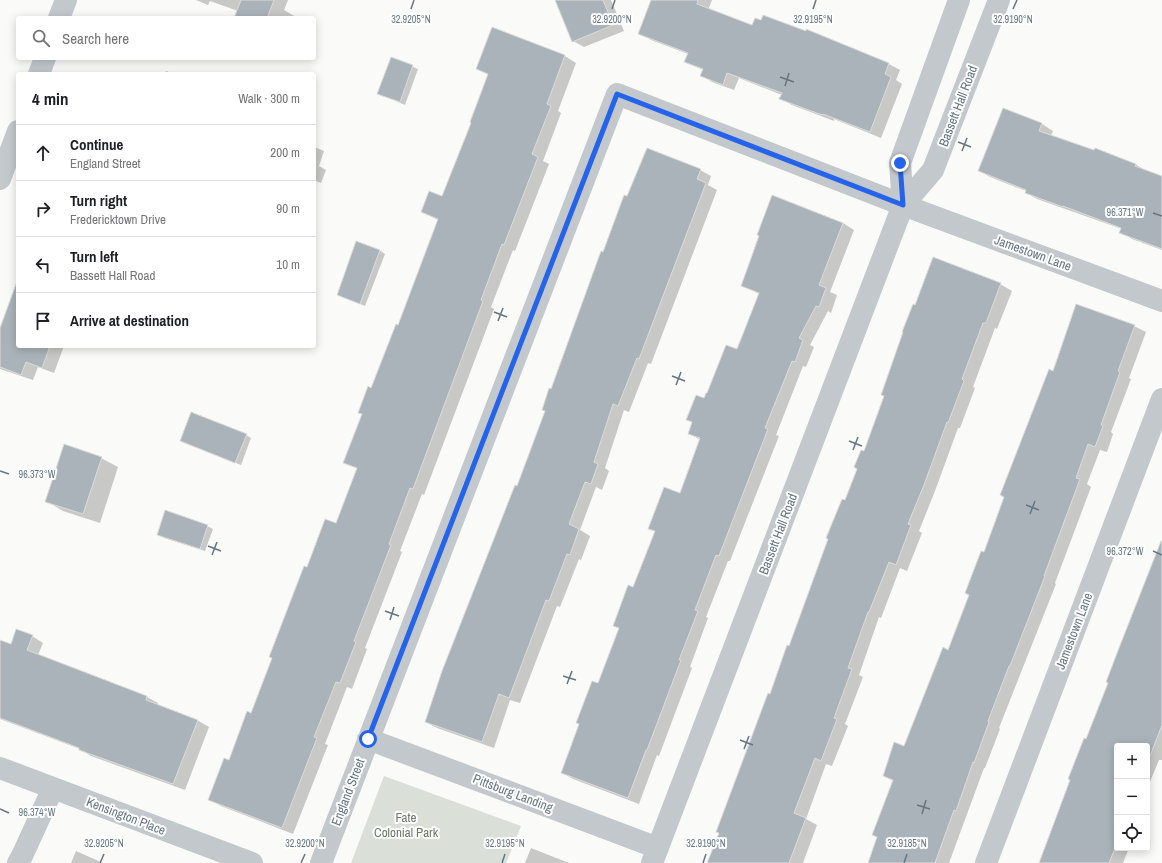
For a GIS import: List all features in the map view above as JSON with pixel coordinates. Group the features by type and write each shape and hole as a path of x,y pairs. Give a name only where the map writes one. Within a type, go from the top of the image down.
{"street":[{"path":"61,16 66,0"},
{"name":"Bassett Hall Road","path":"903,205 900,163 959,0"},
{"name":"Bassett Hall Road","path":"655,855 903,205 933,170 999,0"},
{"path":"40,72 44,60"},
{"name":"Jamestown Lane","path":"617,94 903,205 1162,301"},
{"name":"England Street","path":"321,863 617,94"},
{"path":"0,179 16,135"},
{"name":"Jamestown Lane","path":"986,863 1162,400"},
{"name":"Pittsburg Landing","path":"368,739 655,855"},
{"name":"Kensington Place","path":"0,768 252,863"},
{"path":"18,863 53,788"}],"green space":[{"name":"Fate Colonial Park","path":"384,776 521,826 506,863 351,863"}],"building":[{"path":"241,0 274,0 268,16 235,16"},
{"path":"555,0 603,0 613,25 572,42"},
{"path":"651,0 698,0 697,4 752,25 755,18 761,20 763,15 806,31 806,29 889,63 885,74 891,77 870,132 779,99 782,93 727,73 723,85 700,76 703,69 684,62 688,53 638,34"},
{"path":"492,27 565,55 547,104 551,106 532,154 538,157 504,245 502,244 481,300 483,301 413,489 410,488 389,544 391,545 354,641 356,642 340,683 336,682 314,737 317,738 282,828 208,800 224,758 229,760 247,711 251,713 272,658 269,657 304,566 307,567 325,519 336,523 357,468 343,463 362,414 358,413 368,386 371,388 396,324 398,325 438,219 421,212 429,191 442,196 471,123 470,122 488,74 476,69"},
{"path":"391,57 413,65 400,102 377,94"},
{"path":"1003,108 1042,123 1039,131 1094,150 1095,148 1162,176 1162,249 1119,233 1121,228 1025,193 1026,190 978,171"},
{"path":"647,148 701,169 697,179 706,183 639,359 637,358 618,406 613,404 594,462 598,464 591,484 585,482 569,524 579,529 570,555 567,554 549,601 546,600 509,698 499,694 482,742 425,722 442,671 515,485 517,486 545,411 542,410 549,388 551,389 601,251 603,252 624,195 627,196"},
{"path":"772,195 843,223 819,285 826,288 819,307 816,306 799,338 803,340 795,362 792,361 765,428 768,429 719,556 716,555 695,610 698,611 679,660 681,660 628,798 561,773 579,724 576,723 592,681 598,683 619,628 613,626 628,585 633,587 655,531 648,529 664,487 680,493 700,438 688,434 692,422 686,420 696,395 704,398 707,393 726,345 737,349 759,293 741,286 759,236 757,235"},
{"path":"356,241 380,250 360,304 337,295"},
{"path":"933,257 1001,283 986,323 983,323 962,379 964,381 908,524 911,525 896,565 889,562 868,612 848,668 852,669 834,718 837,719 821,761 815,758 794,813 806,818 789,863 707,863 719,833 716,832 768,693 770,694 787,645 789,646 828,539 826,538 842,499 845,500 857,469 854,467 861,450 864,451 884,396 881,395 902,332 913,304 915,305"},
{"path":"16,284 16,348 49,348 42,368 26,362 21,375 0,367 0,328"},
{"path":"1076,304 1135,325 1118,371 1120,372 1101,425 1103,426 1095,447 1088,444 1076,478 1080,479 1045,576 1009,666 956,811 954,810 935,863 868,863 877,837 872,835 893,780 883,776 894,742 904,746 943,647 948,650 969,595 965,593 981,551 984,552 1004,497 1000,495 1049,369 1053,371"},
{"path":"191,412 247,434 235,463 180,441"},
{"path":"64,444 102,457 83,514 45,502"},
{"path":"165,510 208,525 200,549 157,535"},
{"path":"1162,541 1162,725 1150,756 1150,743 1114,743 1114,850 1109,863 1039,863 1070,780 1068,779 1084,738 1086,739 1108,683 1106,682"},
{"path":"16,629 33,635 27,650 147,696 146,700 198,720 173,784 79,750 79,748 0,718 0,640 11,644"}],"route":[{"path":"368,739 617,94 903,205 900,163"}]}
